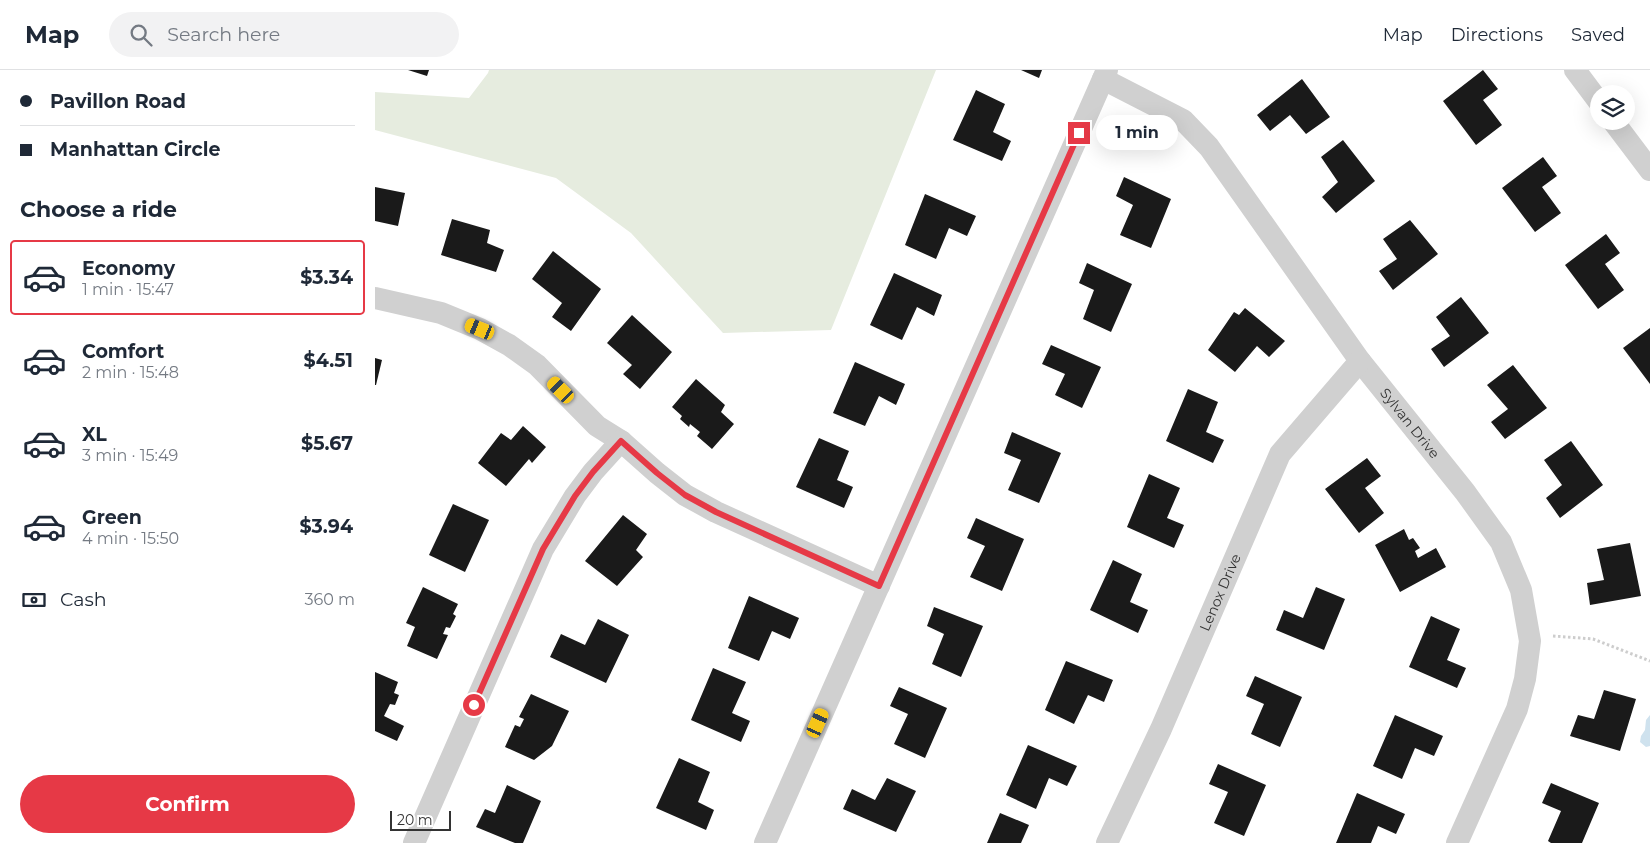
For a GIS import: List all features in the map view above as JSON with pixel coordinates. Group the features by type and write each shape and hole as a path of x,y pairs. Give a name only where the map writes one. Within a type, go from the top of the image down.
{"street":[{"path":"1575,70 1590,90"},
{"path":"765,843 1105,74"},
{"name":"Sylvan Drive","path":"1105,74 1183,120 1202,140 1360,361 1465,492 1501,542 1521,590 1530,641 1525,679 1517,709 1457,843"},
{"path":"1620,130 1650,170"},
{"path":"375,298 441,313 480,329 509,345 537,365 597,426 621,441 685,495 716,512 879,586"},
{"name":"Lenox Drive","path":"1107,843 1161,729 1280,454 1360,361"},
{"path":"414,843 543,549 575,496 593,472 621,441"}],"path":[{"path":"1553,636 1593,639 1650,661"}],"shaded area":[{"path":"489,70 936,70 831,330 723,333 631,233 556,178 375,130 375,92 469,98"}],"water":[{"path":"1650,715 1650,746 1646,747 1640,742 1645,730 1646,720"}],"building":[{"path":"408,70 429,70 427,76"},
{"path":"1021,70 1042,70 1039,78"},
{"path":"1483,70 1498,89 1483,100 1502,125 1476,145 1443,101"},
{"path":"1302,79 1330,117 1306,134 1290,115 1270,131 1257,115"},
{"path":"976,90 1005,104 993,132 1011,141 1002,161 953,140"},
{"path":"1343,140 1375,181 1336,213 1322,197 1338,182 1321,157"},
{"path":"1543,157 1557,176 1542,187 1561,213 1535,232 1502,188"},
{"path":"1124,177 1171,199 1151,248 1120,235 1133,205 1116,196"},
{"path":"375,187 405,193 398,226 375,221"},
{"path":"925,194 976,216 967,236 949,228 936,259 905,245"},
{"path":"452,219 490,230 487,243 504,250 496,272 441,255"},
{"path":"1410,220 1438,254 1393,290 1379,271 1397,259 1383,239"},
{"path":"1606,234 1620,253 1605,264 1624,290 1598,309 1565,265"},
{"path":"553,251 601,289 571,331 552,317 562,303 532,279"},
{"path":"1087,263 1132,284 1111,332 1083,319 1094,290 1079,283"},
{"path":"894,273 942,295 934,316 917,307 902,340 870,325"},
{"path":"1461,297 1489,333 1444,367 1431,349 1450,336 1436,317"},
{"path":"1245,308 1285,341 1269,357 1257,346 1235,372 1208,350 1234,312 1239,315"},
{"path":"632,315 672,352 640,389 623,374 632,365 607,343"},
{"path":"1650,328 1650,384 1623,348"},
{"path":"1051,345 1101,367 1082,408 1055,395 1065,374 1042,364"},
{"path":"375,358 382,360 376,385 375,385"},
{"path":"855,362 905,384 896,405 879,396 865,426 833,413"},
{"path":"1513,365 1547,408 1505,439 1491,422 1508,409 1487,385"},
{"path":"696,379 725,405 721,412 734,424 712,449 697,436 700,432 690,424 689,427 680,419 682,416 672,407"},
{"path":"1188,389 1218,402 1206,432 1224,440 1213,463 1166,441"},
{"path":"523,426 546,447 532,463 529,459 506,486 478,463 501,433 511,440"},
{"path":"1012,432 1061,453 1039,503 1008,490 1021,460 1004,453"},
{"path":"819,438 849,451 837,480 853,487 844,508 796,487"},
{"path":"1571,441 1603,485 1560,518 1546,498 1562,485 1544,460"},
{"path":"1367,458 1381,476 1365,488 1384,513 1359,533 1325,489"},
{"path":"1149,474 1180,488 1167,518 1184,525 1174,548 1127,527"},
{"path":"453,504 489,520 465,572 429,555"},
{"path":"623,515 647,534 636,550 643,557 617,586 585,561"},
{"path":"976,518 1024,539 1002,591 970,577 985,546 967,538"},
{"path":"1404,529 1409,540 1413,538 1420,548 1415,551 1418,558 1436,548 1446,567 1400,592 1375,545"},
{"path":"1630,543 1641,596 1590,605 1587,583 1604,580 1597,549"},
{"path":"1113,560 1142,574 1130,602 1148,610 1138,633 1090,610"},
{"path":"423,587 458,604 453,614 456,616 450,628 446,627 443,634 448,635 437,659 407,646 415,627 406,623"},
{"path":"1316,587 1345,599 1324,650 1276,630 1284,610 1303,618"},
{"path":"749,596 799,618 790,639 772,631 759,661 728,648"},
{"path":"934,607 983,626 961,677 932,664 944,634 927,626"},
{"path":"1431,616 1460,629 1447,660 1466,668 1457,688 1409,667"},
{"path":"598,619 629,635 606,683 550,657 561,634 585,645"},
{"path":"1066,661 1113,680 1104,702 1088,695 1074,724 1045,710"},
{"path":"713,668 746,682 732,713 750,721 741,742 691,720"},
{"path":"375,672 398,682 394,693 399,695 395,705 390,704 384,716 404,726 397,741 375,731"},
{"path":"1255,676 1302,697 1280,747 1251,734 1264,704 1246,696"},
{"path":"899,687 947,708 925,758 894,744 908,714 890,706"},
{"path":"1604,690 1636,699 1620,751 1570,736 1578,715 1594,719"},
{"path":"531,694 569,711 552,746 534,760 505,747 515,725 520,727 524,719 519,717"},
{"path":"1395,715 1443,736 1434,756 1415,748 1402,779 1373,766"},
{"path":"1028,745 1077,766 1067,786 1049,778 1036,809 1006,795"},
{"path":"679,758 710,772 698,802 714,810 706,830 656,808"},
{"path":"1218,764 1266,785 1244,836 1214,823 1228,792 1209,784"},
{"path":"887,778 916,791 896,832 843,809 852,789 875,800"},
{"path":"1551,783 1599,803 1582,843 1551,843 1548,841 1561,811 1542,803"},
{"path":"507,785 541,801 523,843 515,843 476,827 485,809 495,813"},
{"path":"1357,793 1405,814 1396,834 1378,826 1371,843 1336,843"},
{"path":"1000,813 1029,825 1021,843 987,843"}],"route":[{"path":"474,705 543,549 558,522 593,472 621,441 685,495 716,512 879,586 1079,133"}]}
